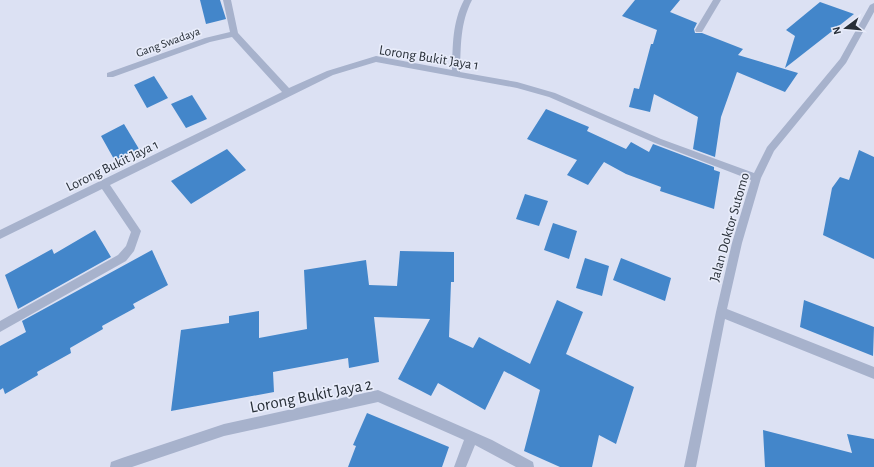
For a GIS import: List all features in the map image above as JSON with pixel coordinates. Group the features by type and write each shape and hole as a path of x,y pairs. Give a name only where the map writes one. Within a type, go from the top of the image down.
{"street":[{"path":"227,0 234,34 258,62 275,77 288,93"},
{"path":"456,74 457,35 461,13 468,0"},
{"path":"699,30 717,0"},
{"name":"Jalan Doktor Sutomo","path":"690,467 721,312 737,243 756,178 770,149 843,60 874,5"},
{"name":"Gang Swadaya","path":"110,75 208,40 234,34"},
{"name":"Lorong Bukit Jaya 1","path":"0,235 330,73 376,59 517,84 552,95 658,141 756,178"},
{"path":"0,327 122,258 130,248 136,231 104,184"},
{"path":"721,312 874,374"},
{"name":"Lorong Bukit Jaya 2","path":"116,467 224,430 378,396 488,444 528,467"},
{"path":"460,467 472,438"}],"building":[{"path":"200,0 220,0 226,19 206,24"},
{"path":"635,0 680,0 670,12 697,23 694,29 695,33 702,33 743,49 738,55 798,73 785,92 737,72 721,117 715,157 693,149 698,117 654,94 650,112 629,107 634,88 639,89 651,44 653,44 657,30 622,16"},
{"path":"820,2 854,14 785,68 795,36 786,30"},
{"path":"154,76 168,98 147,108 134,85"},
{"path":"192,95 207,119 186,128 171,104"},
{"path":"546,109 589,127 587,131 626,149 631,142 649,152 653,144 714,167 714,170 720,172 714,209 660,191 661,187 626,174 604,162 588,185 567,175 577,160 527,139"},
{"path":"124,124 139,149 115,161 101,136"},
{"path":"227,149 246,170 191,204 171,181"},
{"path":"859,150 874,157 874,259 823,235 832,188 840,177 849,180"},
{"path":"525,194 548,201 539,226 516,219"},
{"path":"553,223 577,231 569,259 544,250"},
{"path":"95,230 111,257 18,309 5,275 52,249 54,254"},
{"path":"152,250 168,285 133,304 135,308 102,326 103,329 70,348 71,353 37,372 38,375 5,394 3,388 0,390 0,346 26,332 22,321"},
{"path":"400,251 454,252 454,282 451,282 449,337 473,348 479,337 530,364 557,300 583,312 566,354 634,387 616,444 599,435 592,467 560,467 524,451 540,390 504,371 485,410 438,383 431,396 398,379 430,319 374,317 379,362 349,368 348,358 273,372 274,392 171,411 181,330 229,323 229,316 259,311 259,338 307,329 304,270 366,260 369,285 397,286"},
{"path":"585,258 609,266 602,296 576,288"},
{"path":"621,258 671,278 665,301 613,280"},
{"path":"804,300 874,327 873,356 800,327"},
{"path":"367,413 449,447 442,467 348,467 356,446 353,445"},
{"path":"763,430 852,453 847,434 874,439 874,467 765,467"}]}
